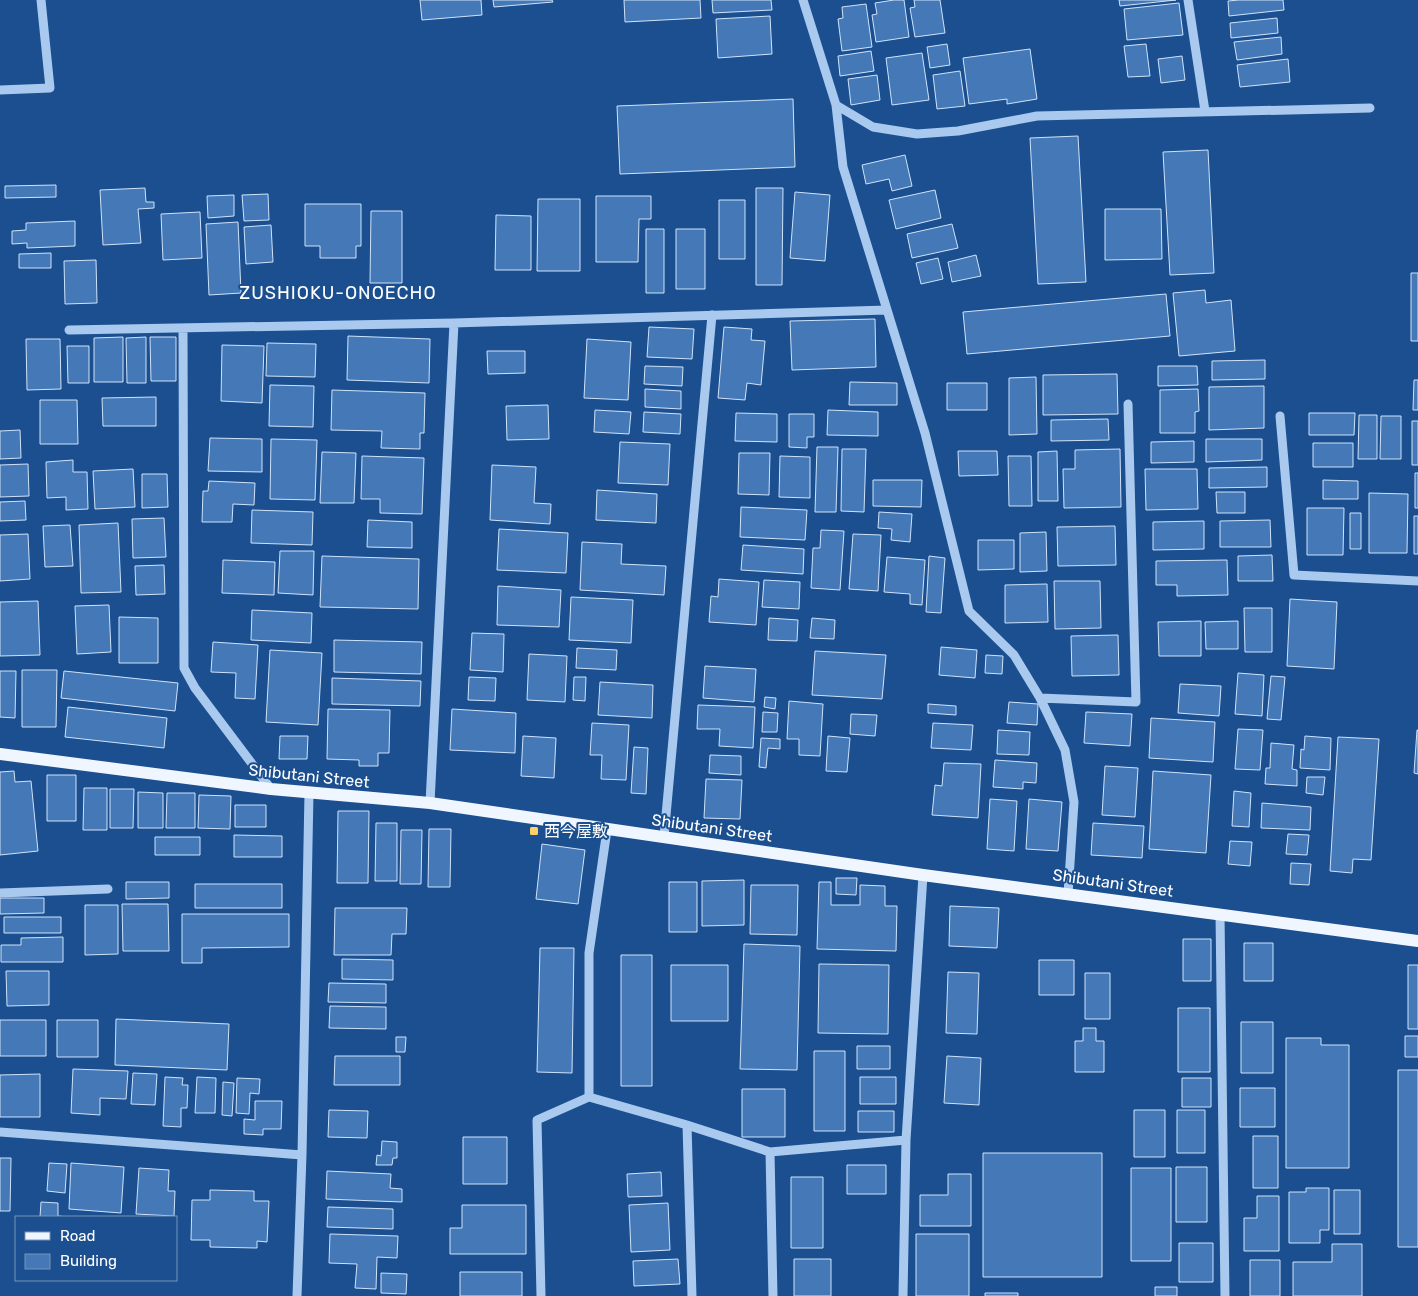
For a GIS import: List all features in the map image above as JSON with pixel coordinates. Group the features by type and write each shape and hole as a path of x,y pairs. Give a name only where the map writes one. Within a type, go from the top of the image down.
{"main road":[{"name":"Shibutani Street","path":"0,754 271,789 430,804 923,875 1418,941"}],"street":[{"path":"0,90 50,88 41,0"},
{"path":"803,0 836,105 843,167 925,433 969,611 1014,655 1040,698 1065,750 1074,802 1068,894"},
{"path":"1188,0 1205,111"},
{"path":"836,105 873,127 917,134 958,131 1037,116 1370,108"},
{"path":"69,330 454,323 887,310"},
{"path":"664,837 712,315"},
{"path":"430,804 454,323"},
{"path":"183,328 184,668 195,688 271,789"},
{"path":"1040,698 1136,702 1128,404"},
{"path":"1280,416 1294,575 1418,581"},
{"path":"297,1296 302,1155 309,793"},
{"path":"589,1097 589,953 607,830"},
{"path":"904,1296 906,1140 923,875"},
{"path":"0,893 108,889"},
{"path":"1220,914 1225,1296"},
{"path":"542,1296 537,1120 589,1097 688,1125 770,1152 906,1140"},
{"path":"688,1125 692,1296"},
{"path":"0,1132 302,1155"},
{"path":"770,1152 773,1296"}],"building":[{"path":"420,0 481,0 482,15 422,20"},
{"path":"493,0 552,0 553,2 494,7"},
{"path":"624,0 700,0 701,18 625,22"},
{"path":"712,0 771,0 772,10 713,13"},
{"path":"904,0 909,37 876,42 872,15 877,14 875,3"},
{"path":"914,0 940,0 945,33 915,37 910,8 915,7"},
{"path":"1119,0 1176,0 1120,6"},
{"path":"1283,0 1284,10 1229,16 1228,1"},
{"path":"1179,3 1183,35 1127,40 1124,9"},
{"path":"866,4 872,47 842,51 838,19 843,18 842,7"},
{"path":"770,16 772,54 718,58 716,19"},
{"path":"1277,18 1278,33 1231,38 1230,23"},
{"path":"1281,37 1282,54 1237,60 1234,42"},
{"path":"947,44 950,65 930,68 927,47"},
{"path":"1146,44 1150,76 1128,77 1124,46"},
{"path":"1030,49 1037,99 1007,104 1007,99 969,104 963,58"},
{"path":"871,51 874,71 840,76 838,56"},
{"path":"922,53 929,100 892,105 886,58"},
{"path":"1182,56 1185,80 1161,83 1158,59"},
{"path":"1288,59 1290,82 1240,87 1237,65"},
{"path":"960,71 965,106 937,109 933,75"},
{"path":"877,75 880,100 851,105 848,79"},
{"path":"793,99 795,167 620,174 617,106"},
{"path":"1078,136 1086,282 1038,284 1030,138"},
{"path":"1208,150 1214,273 1170,275 1163,152"},
{"path":"905,155 912,186 892,191 889,179 866,184 862,165"},
{"path":"56,185 56,197 5,198 5,186"},
{"path":"145,188 146,202 154,202 154,208 138,209 141,243 103,245 100,190"},
{"path":"756,188 783,188 782,285 756,285"},
{"path":"935,190 941,218 896,229 889,200"},
{"path":"795,192 830,195 825,261 790,258"},
{"path":"268,194 269,220 244,221 242,195"},
{"path":"234,195 234,216 208,218 207,196"},
{"path":"596,196 651,196 651,219 639,219 638,262 596,262"},
{"path":"538,199 580,199 580,271 537,271"},
{"path":"719,200 745,200 745,259 719,259"},
{"path":"305,204 361,204 361,246 356,246 356,258 320,258 320,246 305,246"},
{"path":"1105,209 1161,209 1162,259 1105,260"},
{"path":"371,211 402,211 402,283 370,283"},
{"path":"200,212 202,258 163,260 161,214"},
{"path":"496,215 531,216 531,270 495,270"},
{"path":"75,221 75,246 27,248 27,243 12,244 12,231 26,230 26,223"},
{"path":"238,222 241,293 209,295 206,224"},
{"path":"952,224 958,248 912,258 907,234"},
{"path":"271,225 273,262 246,264 244,227"},
{"path":"646,229 664,229 664,293 646,293"},
{"path":"676,229 705,229 705,289 676,289"},
{"path":"51,253 51,268 19,268 19,254"},
{"path":"976,255 981,276 952,282 948,262"},
{"path":"938,258 943,279 921,284 916,263"},
{"path":"96,260 97,303 65,304 64,261"},
{"path":"1411,273 1418,273 1418,341 1411,341"},
{"path":"1205,290 1206,303 1231,300 1235,351 1179,356 1173,293"},
{"path":"1166,294 1170,336 967,354 963,312"},
{"path":"875,319 876,367 792,370 790,321"},
{"path":"649,327 694,329 692,359 647,357"},
{"path":"724,327 752,329 751,340 765,341 761,385 747,383 745,400 718,398"},
{"path":"348,336 430,339 429,383 347,380"},
{"path":"123,337 123,382 94,382 94,338"},
{"path":"146,337 146,383 127,383 126,338"},
{"path":"150,337 176,337 176,381 151,381"},
{"path":"26,339 60,339 61,389 27,390"},
{"path":"587,339 631,342 628,400 584,398"},
{"path":"267,343 316,344 315,377 266,376"},
{"path":"222,345 264,346 262,403 221,401"},
{"path":"67,346 89,346 89,383 68,383"},
{"path":"487,351 525,351 525,373 488,374"},
{"path":"1265,360 1265,379 1212,380 1212,361"},
{"path":"645,366 683,367 682,386 644,384"},
{"path":"1158,366 1197,366 1198,385 1158,386"},
{"path":"1117,374 1118,414 1043,415 1043,375"},
{"path":"1036,377 1037,434 1009,435 1009,378"},
{"path":"1414,380 1418,380 1418,410 1413,410"},
{"path":"850,382 897,383 897,405 849,405"},
{"path":"947,383 987,383 987,410 947,410"},
{"path":"270,385 314,386 313,427 269,426"},
{"path":"1264,386 1264,428 1209,430 1209,387"},
{"path":"645,389 681,391 681,409 645,407"},
{"path":"1198,389 1199,411 1195,412 1195,433 1160,433 1160,390"},
{"path":"332,390 425,393 424,433 420,433 420,449 381,448 382,431 331,430"},
{"path":"156,397 156,426 103,426 102,398"},
{"path":"40,400 77,400 78,444 40,444"},
{"path":"548,405 549,439 507,440 506,406"},
{"path":"595,410 631,412 629,434 594,432"},
{"path":"828,410 878,412 878,436 827,435"},
{"path":"644,412 681,414 680,434 643,432"},
{"path":"736,413 777,414 777,442 735,441"},
{"path":"1309,413 1355,413 1354,435 1309,435"},
{"path":"789,414 814,414 814,437 807,437 807,448 789,447"},
{"path":"1359,415 1377,415 1377,459 1358,459"},
{"path":"1381,416 1401,416 1401,459 1380,459"},
{"path":"1108,419 1109,440 1051,441 1051,420"},
{"path":"1412,421 1418,421 1418,465 1412,465"},
{"path":"20,430 21,458 0,459 0,431"},
{"path":"210,438 262,439 262,472 208,471"},
{"path":"271,439 317,440 315,500 270,499"},
{"path":"1206,439 1262,439 1262,460 1206,462"},
{"path":"1194,441 1194,462 1151,463 1151,442"},
{"path":"620,442 670,444 668,485 618,483"},
{"path":"1313,443 1353,443 1353,467 1313,467"},
{"path":"817,447 838,447 836,512 815,512"},
{"path":"842,449 866,449 864,512 841,511"},
{"path":"1120,449 1121,507 1064,508 1063,469 1075,469 1075,450"},
{"path":"958,451 997,451 998,475 959,476"},
{"path":"1057,451 1058,501 1038,501 1038,452"},
{"path":"322,452 356,453 354,503 320,503"},
{"path":"739,453 770,453 769,495 738,494"},
{"path":"362,456 424,458 422,514 380,513 380,499 361,499"},
{"path":"780,456 810,457 810,498 779,497"},
{"path":"1008,456 1031,456 1032,506 1009,506"},
{"path":"73,460 73,472 87,472 88,509 66,510 66,497 47,498 46,462"},
{"path":"28,464 29,496 0,497 0,465"},
{"path":"492,465 536,467 534,503 551,504 550,524 490,520"},
{"path":"1267,467 1267,487 1209,488 1209,468"},
{"path":"133,469 135,507 95,509 93,471"},
{"path":"1145,469 1197,469 1198,509 1146,510"},
{"path":"1415,473 1418,473 1418,508 1415,508"},
{"path":"142,474 167,474 168,507 142,508"},
{"path":"873,480 922,480 921,507 873,506"},
{"path":"1323,480 1358,481 1358,499 1323,499"},
{"path":"209,481 255,483 254,505 233,504 232,522 202,522 203,491 208,491"},
{"path":"597,490 657,494 656,523 596,520"},
{"path":"1216,492 1245,492 1245,513 1217,513"},
{"path":"1369,493 1408,494 1407,553 1369,553"},
{"path":"25,501 26,520 0,521 0,502"},
{"path":"741,507 807,510 805,540 740,537"},
{"path":"1307,508 1344,508 1343,555 1307,555"},
{"path":"252,510 313,512 312,545 251,543"},
{"path":"879,512 912,514 910,542 891,540 892,529 878,528"},
{"path":"1350,513 1361,513 1361,549 1350,549"},
{"path":"1414,516 1418,516 1418,554 1414,554"},
{"path":"164,518 166,557 133,558 132,519"},
{"path":"368,520 412,522 412,548 367,547"},
{"path":"1270,520 1271,547 1220,547 1220,521"},
{"path":"1204,521 1204,549 1153,550 1153,522"},
{"path":"118,523 121,592 81,593 79,525"},
{"path":"70,525 73,566 45,567 43,526"},
{"path":"1115,526 1116,565 1058,566 1057,527"},
{"path":"499,529 568,533 566,573 497,570"},
{"path":"821,530 844,531 840,590 811,588 813,548 820,548"},
{"path":"1046,532 1047,571 1020,572 1020,533"},
{"path":"28,534 30,579 0,581 0,535"},
{"path":"853,534 881,535 878,591 849,589"},
{"path":"978,540 1014,540 1014,569 978,570"},
{"path":"582,542 622,544 621,564 666,566 664,595 580,590"},
{"path":"743,545 804,549 803,574 741,570"},
{"path":"280,551 314,551 313,595 278,593"},
{"path":"1272,555 1273,581 1238,581 1238,556"},
{"path":"322,556 419,559 418,609 320,607"},
{"path":"929,556 945,558 941,613 926,612"},
{"path":"887,557 925,560 922,605 910,604 910,594 884,592"},
{"path":"223,560 275,562 274,595 222,593"},
{"path":"1227,560 1228,595 1177,596 1177,585 1156,585 1156,561"},
{"path":"164,565 165,594 136,595 135,566"},
{"path":"719,579 759,582 756,625 709,622 711,596 718,597"},
{"path":"764,580 800,582 799,609 762,607"},
{"path":"1054,581 1100,581 1101,628 1055,629"},
{"path":"1047,584 1048,622 1005,623 1005,585"},
{"path":"498,586 561,590 559,627 497,625"},
{"path":"571,597 633,600 631,643 569,640"},
{"path":"1290,599 1337,602 1334,669 1287,666"},
{"path":"38,601 40,655 0,656 0,602"},
{"path":"109,605 111,652 77,654 75,606"},
{"path":"1244,608 1272,608 1272,652 1245,652"},
{"path":"252,610 312,613 311,643 251,640"},
{"path":"119,617 158,618 158,663 119,663"},
{"path":"769,618 798,620 797,641 768,640"},
{"path":"812,618 835,620 834,639 810,638"},
{"path":"1201,621 1201,656 1159,656 1158,622"},
{"path":"1238,621 1238,649 1206,649 1205,622"},
{"path":"472,633 504,634 503,672 470,670"},
{"path":"1118,635 1119,675 1072,676 1071,636"},
{"path":"334,640 422,642 421,674 334,672"},
{"path":"213,642 258,645 255,699 235,698 236,673 211,672"},
{"path":"941,647 977,650 975,678 939,675"},
{"path":"577,648 617,650 616,670 576,668"},
{"path":"270,650 322,653 318,725 266,722"},
{"path":"815,651 886,655 882,699 812,695"},
{"path":"529,654 567,656 565,702 527,700"},
{"path":"986,655 1003,656 1002,674 985,673"},
{"path":"705,666 756,669 754,702 703,698"},
{"path":"22,670 57,670 56,727 22,727"},
{"path":"0,671 16,671 15,718 0,717"},
{"path":"64,671 178,683 175,711 61,698"},
{"path":"1238,673 1264,675 1262,716 1235,714"},
{"path":"1271,676 1285,677 1281,720 1267,719"},
{"path":"469,677 496,678 495,701 468,700"},
{"path":"574,677 586,677 585,701 573,700"},
{"path":"332,678 421,681 420,706 332,704"},
{"path":"600,682 653,685 652,718 598,715"},
{"path":"1180,684 1221,686 1219,716 1178,713"},
{"path":"765,697 776,698 775,709 764,707"},
{"path":"789,701 823,704 820,756 799,755 799,739 787,739"},
{"path":"1009,702 1038,704 1037,725 1007,723"},
{"path":"928,704 956,706 956,715 928,713"},
{"path":"698,705 755,707 753,748 719,746 720,729 697,729"},
{"path":"68,707 167,718 164,748 65,737"},
{"path":"328,709 390,710 389,753 378,753 378,766 359,766 359,760 327,759"},
{"path":"452,709 516,713 515,753 450,750"},
{"path":"763,712 778,713 777,732 762,732"},
{"path":"1086,712 1132,714 1130,746 1084,743"},
{"path":"851,714 877,715 875,736 850,734"},
{"path":"1151,718 1215,722 1213,762 1149,758"},
{"path":"592,723 629,725 626,780 601,779 602,755 590,755"},
{"path":"933,723 973,725 971,750 931,748"},
{"path":"1238,729 1263,730 1260,770 1235,769"},
{"path":"998,730 1030,732 1029,755 997,754"},
{"path":"1418,730 1418,774 1414,773"},
{"path":"280,736 308,736 307,759 279,759"},
{"path":"523,736 556,738 554,778 521,776"},
{"path":"828,736 850,738 847,772 826,771"},
{"path":"1305,736 1331,738 1330,770 1300,768 1301,749 1304,750"},
{"path":"1338,737 1379,739 1371,860 1353,859 1352,873 1330,871"},
{"path":"761,738 780,739 780,749 768,748 766,768 759,767"},
{"path":"1271,743 1294,745 1292,769 1297,770 1297,786 1265,784 1266,768 1270,768"},
{"path":"634,747 648,748 646,794 631,793"},
{"path":"710,755 741,756 741,775 709,773"},
{"path":"995,760 1037,763 1036,783 1023,782 1023,789 993,787"},
{"path":"944,763 981,764 978,818 932,815 935,785 942,786"},
{"path":"1105,766 1138,768 1135,817 1102,815"},
{"path":"14,771 15,782 31,781 38,851 0,855 0,772"},
{"path":"1153,771 1211,775 1206,853 1149,849"},
{"path":"47,775 76,775 76,821 47,821"},
{"path":"1307,777 1325,777 1323,795 1306,793"},
{"path":"706,779 742,780 740,819 704,818"},
{"path":"84,788 107,788 107,830 83,830"},
{"path":"110,789 134,789 133,828 110,828"},
{"path":"1234,791 1251,793 1249,827 1232,826"},
{"path":"138,792 163,793 163,828 138,828"},
{"path":"167,793 195,793 195,828 166,828"},
{"path":"199,795 231,796 230,829 198,828"},
{"path":"990,799 1017,801 1014,851 987,849"},
{"path":"1029,799 1062,802 1058,851 1026,849"},
{"path":"1262,803 1311,807 1310,830 1261,828"},
{"path":"235,805 266,805 266,827 235,827"},
{"path":"338,811 369,811 368,883 337,883"},
{"path":"376,823 397,823 397,881 375,881"},
{"path":"1093,823 1144,826 1142,858 1091,855"},
{"path":"429,829 451,829 450,887 428,887"},
{"path":"401,830 422,830 421,884 400,884"},
{"path":"1288,834 1309,835 1307,855 1286,854"},
{"path":"234,835 282,836 282,857 234,857"},
{"path":"155,837 200,837 200,855 155,855"},
{"path":"1230,841 1252,842 1250,866 1228,864"},
{"path":"542,844 585,850 578,904 536,899"},
{"path":"1291,863 1311,864 1309,885 1290,884"},
{"path":"836,878 857,878 856,895 836,894"},
{"path":"744,880 744,925 702,926 702,881"},
{"path":"126,882 169,882 169,898 126,899"},
{"path":"669,882 697,882 697,932 669,932"},
{"path":"819,882 831,882 831,905 860,905 860,885 885,886 885,906 897,906 896,951 817,949"},
{"path":"195,884 282,884 282,908 195,908"},
{"path":"751,885 798,885 797,935 750,934"},
{"path":"0,898 44,898 44,913 0,914"},
{"path":"122,904 168,904 169,951 123,951"},
{"path":"85,905 118,905 118,954 85,955"},
{"path":"950,906 999,908 997,948 949,946"},
{"path":"335,908 407,908 406,934 392,934 391,955 334,955"},
{"path":"182,914 289,914 289,947 202,948 202,963 182,963"},
{"path":"4,917 61,917 61,933 4,933"},
{"path":"63,937 63,962 1,962 1,945 21,945 21,938"},
{"path":"1183,939 1211,939 1211,981 1183,981"},
{"path":"1244,943 1273,943 1273,981 1244,981"},
{"path":"744,944 800,946 797,1070 740,1069"},
{"path":"540,948 574,948 572,1073 537,1072"},
{"path":"621,955 652,955 652,1086 621,1086"},
{"path":"342,959 393,960 393,980 342,979"},
{"path":"1039,960 1074,960 1074,995 1039,995"},
{"path":"819,964 889,965 888,1034 818,1033"},
{"path":"671,965 728,965 728,1021 671,1021"},
{"path":"1408,965 1418,965 1418,1029 1408,1029"},
{"path":"6,971 49,971 49,1005 7,1006"},
{"path":"948,972 979,973 977,1034 946,1033"},
{"path":"1085,973 1110,973 1110,1019 1085,1019"},
{"path":"329,983 386,984 386,1003 328,1002"},
{"path":"330,1006 386,1007 386,1029 329,1028"},
{"path":"1178,1008 1210,1008 1210,1072 1178,1072"},
{"path":"116,1019 229,1024 227,1070 115,1065"},
{"path":"0,1020 46,1020 46,1056 0,1056"},
{"path":"57,1020 98,1020 98,1057 57,1057"},
{"path":"1241,1022 1273,1022 1273,1073 1241,1073"},
{"path":"1083,1028 1096,1028 1096,1041 1104,1041 1104,1072 1075,1072 1075,1041 1083,1041"},
{"path":"1405,1036 1418,1036 1418,1057 1405,1057"},
{"path":"396,1037 406,1037 405,1052 396,1052"},
{"path":"1286,1038 1321,1038 1321,1045 1349,1045 1349,1168 1286,1168"},
{"path":"857,1046 890,1046 890,1069 857,1069"},
{"path":"814,1051 845,1051 845,1131 814,1131"},
{"path":"335,1056 400,1056 400,1085 334,1085"},
{"path":"947,1056 981,1058 979,1105 944,1103"},
{"path":"73,1069 128,1071 126,1099 100,1098 100,1115 71,1113"},
{"path":"1398,1070 1418,1070 1418,1247 1398,1247"},
{"path":"133,1073 157,1074 155,1105 131,1104"},
{"path":"40,1074 40,1117 0,1117 0,1075"},
{"path":"165,1077 183,1078 182,1085 188,1085 187,1108 181,1108 181,1127 163,1126"},
{"path":"197,1077 216,1078 215,1113 195,1113"},
{"path":"860,1077 896,1077 896,1104 860,1104"},
{"path":"237,1078 260,1079 259,1094 250,1093 249,1114 236,1113"},
{"path":"1182,1078 1211,1078 1211,1107 1182,1107"},
{"path":"223,1082 234,1083 232,1116 222,1115"},
{"path":"1240,1088 1275,1088 1275,1127 1240,1127"},
{"path":"742,1089 785,1089 785,1137 742,1137"},
{"path":"255,1101 282,1101 281,1129 263,1129 263,1135 244,1134 244,1119 255,1120"},
{"path":"329,1110 368,1111 367,1138 328,1137"},
{"path":"1134,1110 1165,1110 1165,1157 1134,1157"},
{"path":"1177,1110 1205,1110 1205,1153 1177,1153"},
{"path":"858,1111 894,1111 894,1132 858,1132"},
{"path":"1253,1136 1278,1136 1278,1188 1253,1188"},
{"path":"463,1137 507,1137 507,1184 463,1184"},
{"path":"382,1141 397,1142 397,1158 393,1158 392,1165 376,1165 377,1155 381,1156"},
{"path":"983,1153 1102,1153 1102,1277 983,1277"},
{"path":"0,1158 11,1158 10,1211 0,1211"},
{"path":"49,1163 67,1164 65,1193 47,1191"},
{"path":"71,1163 124,1167 121,1213 69,1209"},
{"path":"847,1165 886,1165 886,1194 847,1194"},
{"path":"1176,1167 1207,1167 1207,1222 1176,1222"},
{"path":"139,1168 169,1170 168,1191 175,1191 174,1216 136,1214"},
{"path":"1131,1168 1171,1168 1171,1261 1131,1261"},
{"path":"327,1171 391,1174 390,1188 402,1189 402,1202 326,1199"},
{"path":"661,1172 662,1196 628,1197 627,1174"},
{"path":"948,1174 971,1174 971,1226 920,1226 920,1195 948,1195"},
{"path":"791,1177 823,1177 823,1248 791,1248"},
{"path":"1306,1188 1329,1188 1329,1230 1320,1230 1320,1243 1289,1243 1289,1192 1306,1192"},
{"path":"210,1190 254,1191 254,1201 269,1201 267,1242 257,1241 257,1248 210,1247 210,1240 191,1240 192,1200 210,1200"},
{"path":"1334,1190 1360,1190 1360,1234 1334,1234"},
{"path":"1257,1196 1279,1196 1279,1251 1244,1251 1244,1218 1257,1218"},
{"path":"41,1202 58,1203 58,1216 40,1216"},
{"path":"668,1203 670,1250 631,1252 629,1205"},
{"path":"462,1205 526,1205 526,1254 450,1254 450,1228 462,1228"},
{"path":"328,1207 393,1209 393,1229 327,1227"},
{"path":"330,1234 398,1236 397,1258 377,1257 376,1289 355,1288 357,1264 329,1263"},
{"path":"916,1234 969,1234 969,1296 916,1296"},
{"path":"1179,1243 1213,1243 1213,1282 1179,1282"},
{"path":"1332,1244 1362,1244 1362,1296 1293,1296 1293,1262 1332,1262"},
{"path":"678,1259 680,1284 634,1286 633,1261"},
{"path":"794,1259 831,1259 831,1296 794,1296"},
{"path":"1250,1260 1280,1260 1280,1296 1250,1296"},
{"path":"460,1272 522,1272 522,1296 460,1296"},
{"path":"381,1273 407,1274 406,1294 381,1293"},
{"path":"1155,1287 1177,1287 1177,1296 1155,1296"},
{"path":"985,1293 1018,1293 1018,1296 985,1296"}],"place":[{"name":"西今屋敷","path":"534,831"}],"district":[{"name":"ZUSHIOKU-ONOECHO","path":"338,293"}]}
